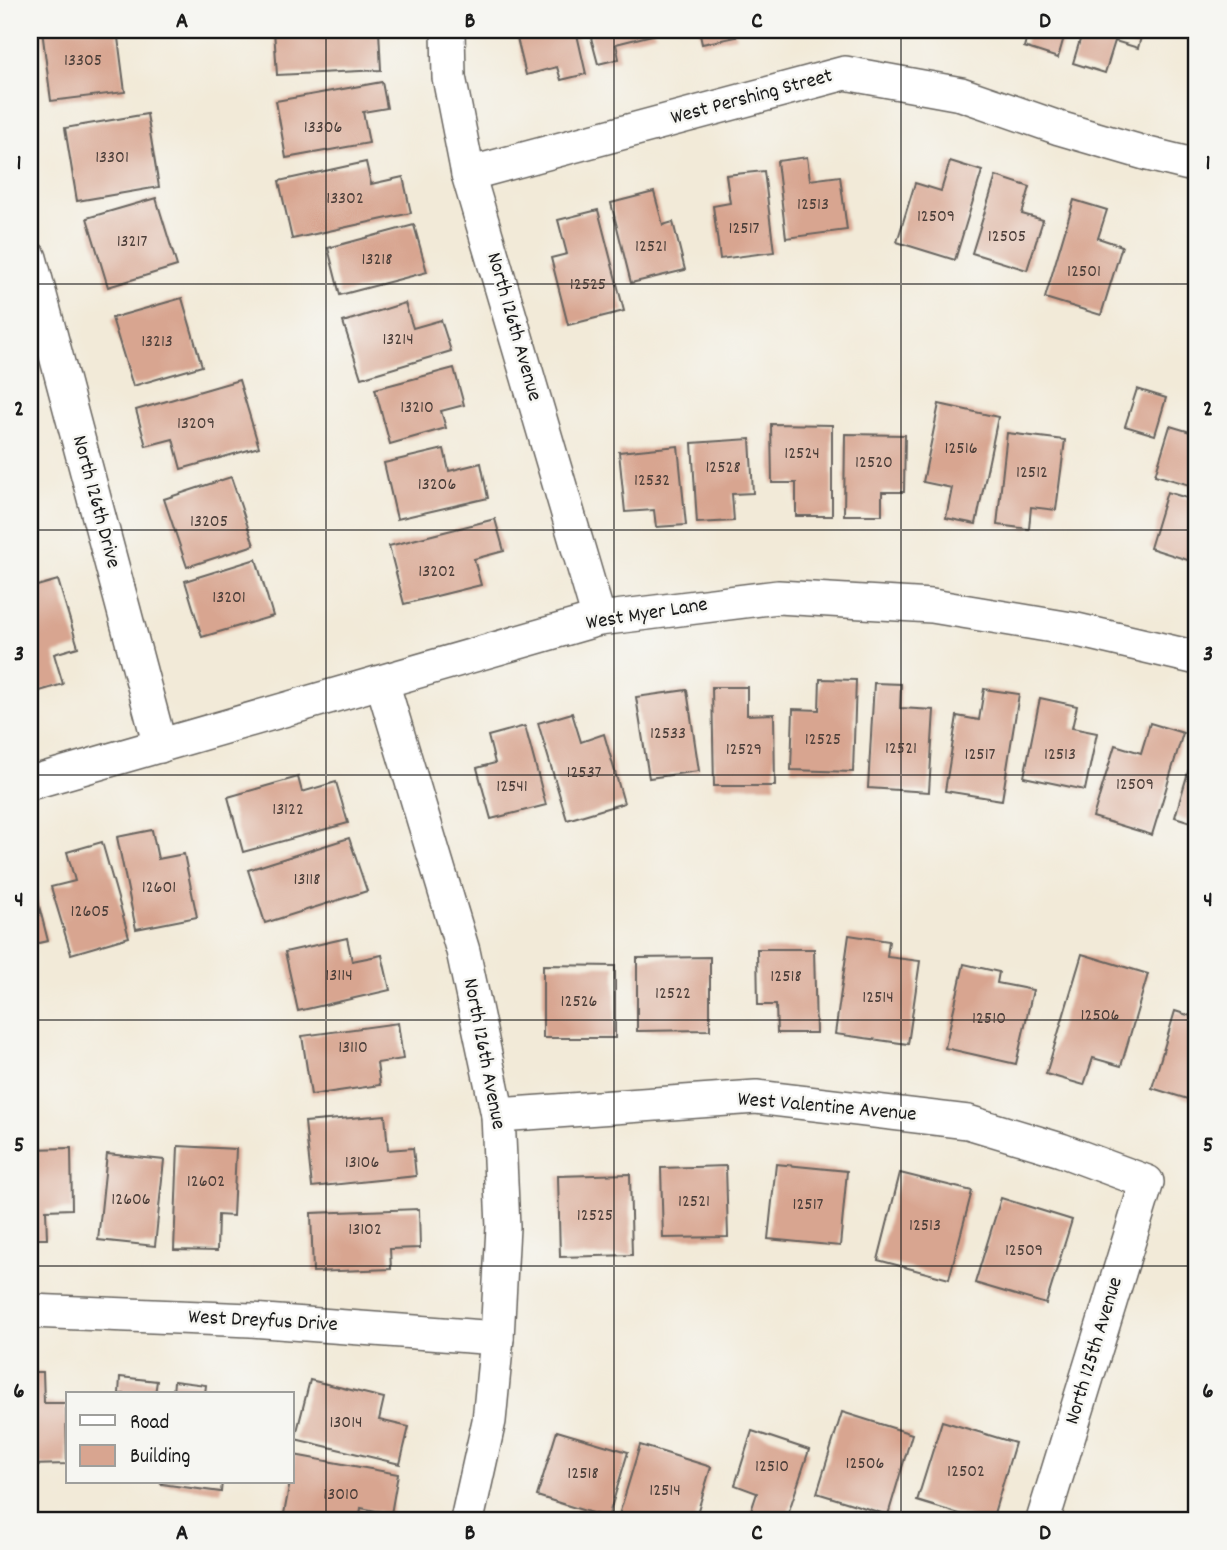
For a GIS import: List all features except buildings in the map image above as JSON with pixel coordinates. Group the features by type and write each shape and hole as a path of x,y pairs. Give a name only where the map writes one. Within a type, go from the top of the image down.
{"street":[{"name":"North 126th Avenue","path":"448,30 449,77 468,174 599,619"},
{"name":"West Pershing Street","path":"468,174 845,73 961,94 1059,128 1197,166"},
{"name":"North 126th Drive","path":"30,258 36,305 160,746"},
{"name":"West Myer Lane","path":"30,783 599,619 778,597 932,606 1077,630 1197,659"},
{"name":"North 126th Avenue","path":"382,682 463,951 498,1115 503,1227 497,1338 489,1421 467,1520"},
{"name":"West Valentine Avenue","path":"498,1115 756,1097 968,1122 1061,1150 1147,1182"},
{"name":"North 125th Avenue","path":"1044,1520 1147,1182"},
{"name":"West Dreyfus Drive","path":"30,1311 251,1320 497,1338"}]}
